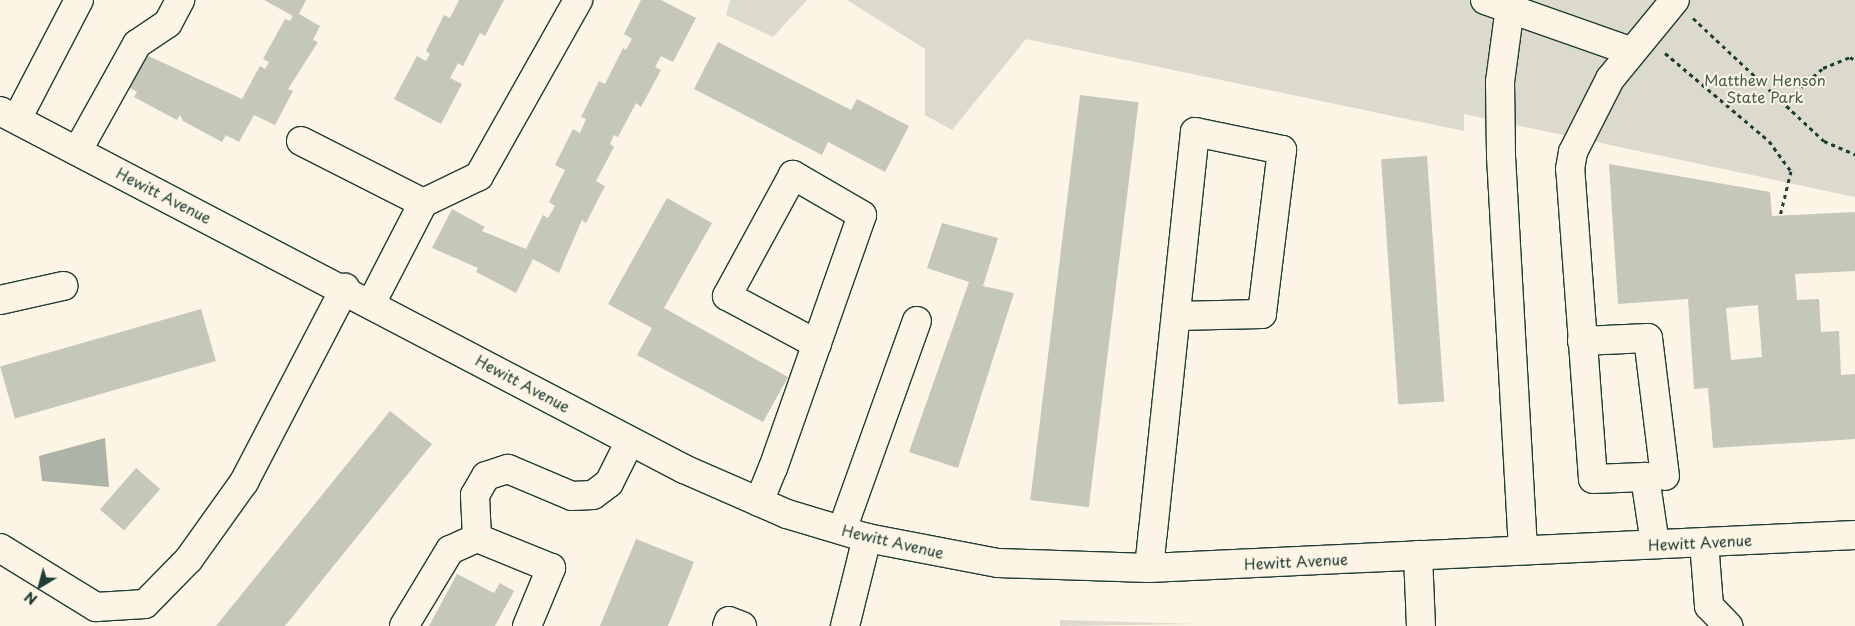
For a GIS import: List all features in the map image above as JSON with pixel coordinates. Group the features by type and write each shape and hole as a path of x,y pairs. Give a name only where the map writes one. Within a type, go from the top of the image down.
{"street":[{"path":"8,115 80,0"},
{"path":"78,150 137,44 168,23 180,0"},
{"path":"372,302 423,203 479,176 578,0"},
{"path":"1655,544 1645,477 1593,479 1570,169 1573,152 1637,43 1675,0"},
{"path":"1523,550 1501,156 1498,3 1637,43"},
{"name":"Hewitt Avenue","path":"8,115 372,302 630,441 759,502 854,534 998,563 1149,568 1855,535"},
{"path":"1149,568 1195,132 1282,150 1262,314 1176,316"},
{"path":"301,141 423,203"},
{"path":"759,502 817,344 862,215 793,175 727,296 817,344"},
{"path":"0,300 63,286"},
{"path":"0,548 96,607 145,604 189,558 244,482 345,288"},
{"path":"845,626 854,534 917,321"},
{"path":"1582,341 1648,338 1665,476"},
{"path":"477,538 475,495 486,476 508,469 572,496 593,494 609,482 630,441"},
{"path":"404,626 450,550 477,538 551,568 527,626"},
{"path":"1704,542 1709,606 1728,626"},
{"path":"1418,556 1421,626"},
{"path":"726,626 728,622 742,626"}],"path":[{"path":"1675,0 1824,141 1855,154"},
{"path":"1637,43 1769,141 1792,171 1780,216"},
{"path":"1783,103 1823,68 1850,57 1855,60"}],"green space":[{"path":"730,0 807,0 773,37 726,15"},
{"name":"Matthew Henson State Park","path":"847,0 1855,0 1855,197 1464,114 1464,131 1026,39 952,130 925,115 925,49"},
{"path":"1060,620 1198,624 1060,626"}],"shaded area":[{"path":"105,438 109,487 42,481 39,456"}],"building":[{"path":"264,0 306,0 299,14 320,26 313,40 318,42 288,89 293,91 275,125 254,115 239,142 226,135 222,142 183,121 180,115 177,120 134,97 137,92 125,85 142,53 242,99 260,66 265,69 269,62 263,59 285,19 290,21 293,16"},
{"path":"459,0 504,0 485,36 480,33 463,66 458,63 450,78 462,84 441,124 394,99 417,56 426,61 430,54 426,51 444,15 450,18"},
{"path":"641,0 661,0 696,18 673,62 661,56 655,67 661,70 641,107 636,103 618,137 614,135 610,144 614,147 596,181 605,186 586,223 582,220 559,273 533,259 516,293 476,272 478,268 432,248 452,209 485,227 482,231 526,249 543,215 548,218 555,206 549,202 565,170 555,165 573,129 580,133 586,119 581,117 599,81 605,84 623,48 626,50 632,39 624,34"},
{"path":"718,42 851,110 857,99 909,126 885,172 828,142 822,155 694,89"},
{"path":"1080,95 1139,102 1089,507 1030,500"},
{"path":"1427,156 1444,401 1398,405 1381,159"},
{"path":"1609,164 1770,192 1772,216 1855,212 1855,271 1795,274 1797,300 1819,299 1821,332 1839,331 1841,375 1855,374 1855,439 1713,448 1708,388 1694,389 1688,299 1618,304","holes":["1758,305 1762,357 1731,360 1726,308"]},
{"path":"667,198 712,223 664,308 788,377 763,422 637,355 652,328 608,304"},
{"path":"942,223 998,238 983,286 1014,293 958,468 909,452 969,282 927,268"},
{"path":"201,309 216,361 15,419 0,367"},
{"path":"390,411 432,444 285,626 216,626"},
{"path":"136,468 160,489 124,531 100,510"},
{"path":"636,539 694,562 668,626 600,626"},
{"path":"457,574 494,593 500,583 514,591 495,626 429,626"}]}
